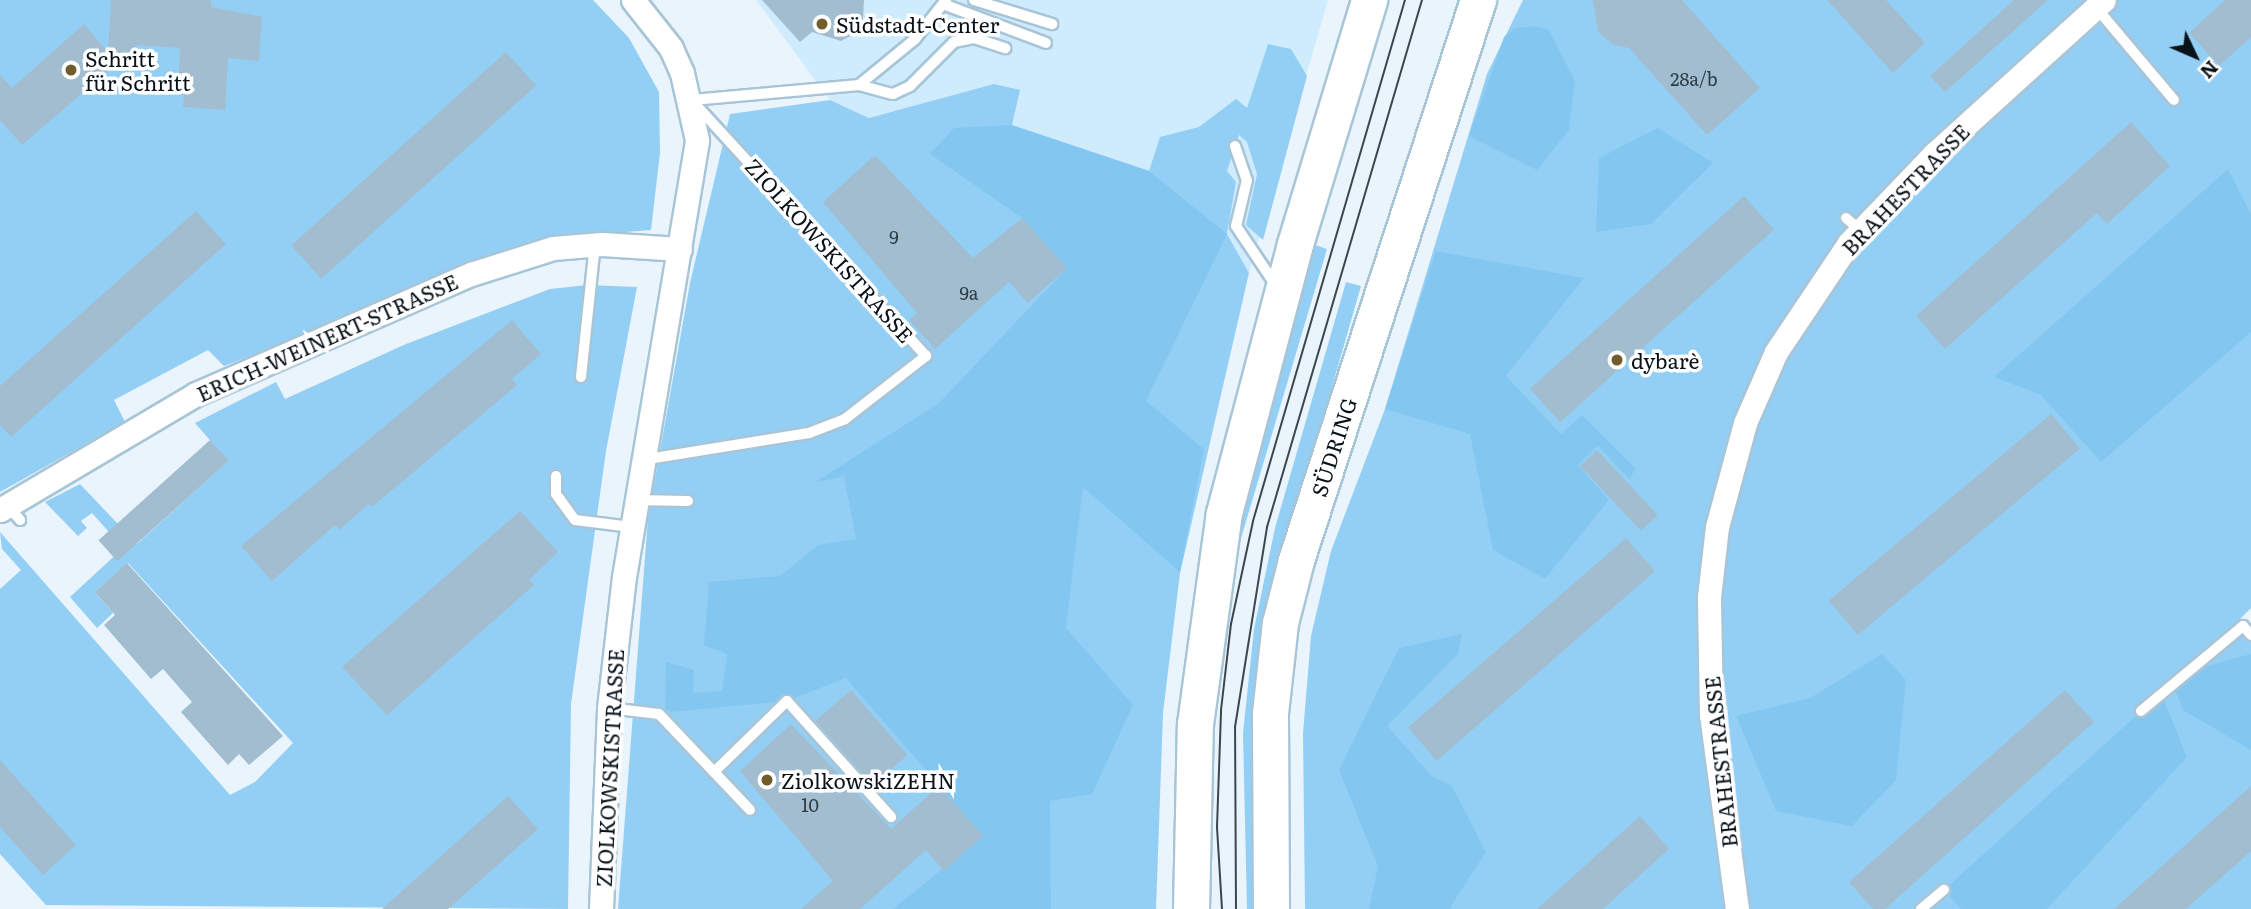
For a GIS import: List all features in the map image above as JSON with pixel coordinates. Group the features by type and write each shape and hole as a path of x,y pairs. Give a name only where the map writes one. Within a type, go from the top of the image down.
{"main road":[{"path":"1191,909 1189,827 1206,618 1224,513 1281,296 1369,0"},
{"name":"SÜDRING","path":"1271,909 1269,740 1280,623 1296,560 1478,0"}],"street":[{"name":"ZIOLKOWSKISTRASSE","path":"601,909 609,708 635,500 697,140 692,100 671,48 633,0"},
{"name":"BRAHESTRASSE","path":"1737,909 1710,715 1709,597 1717,527 1745,423 1776,352 1853,224 1934,154 2097,2"},
{"name":"ERICH-WEINERT-STRASSE","path":"9,512 240,374 471,275 553,248 595,244 680,249"}],"lane":[{"path":"974,0 1052,24"},
{"path":"859,85 915,39 944,2 1046,43"},
{"path":"2097,2 2174,100"},
{"path":"692,100 859,85 881,95 901,90 954,42 974,38 1004,48"},
{"name":"ZIOLKOWSKISTRASSE","path":"642,460 809,433 845,419 926,356 692,100"},
{"path":"1235,146 1247,180 1236,226 1266,264 1281,296"},
{"path":"581,377 595,244"},
{"path":"556,476 555,494 575,520 632,527"},
{"path":"635,500 688,501"},
{"path":"2141,711 2243,626 2251,635"},
{"path":"714,772 787,701 891,817"},
{"path":"609,708 659,714 750,810"},
{"path":"1921,909 1944,890"}],"shaded area":[{"path":"0,0 593,0 629,38 659,92 660,153 651,230 549,238 468,261 346,319 224,366 208,350 114,400 125,422 0,492"},
{"path":"756,0 1328,0 1249,273 1227,234 1012,125 942,99 869,118 830,100"},
{"path":"1523,0 2251,0 2251,608 2236,623 2251,641 2251,909 1305,909 1303,733 1311,636 1331,551 1385,409 1487,74"},
{"path":"1535,26 1549,30 1575,81 1569,130 1537,170 1469,136 1504,37 1515,28"},
{"path":"1268,44 1291,49 1307,76 1263,240 1246,225 1257,174 1247,142 1239,135 1227,171 1236,182 1227,234 1249,273 1180,573 1163,713 1156,909 618,909 648,518 690,283 730,114 830,100 869,118 994,84 1020,90 1012,125 1149,171 1160,137 1199,127 1236,99 1247,108"},
{"path":"1011,125 1149,171 1227,234 1146,401 1204,449 1180,572 1083,487 1066,628 1133,705 1092,794 1050,801 1051,909 893,909 983,836 846,678 787,701 671,712 665,709 666,662 694,670 693,693 722,691 727,654 704,645 709,582 780,576 818,545 856,539 844,476 814,483 939,403 1067,268 1022,218 930,154 954,128"},
{"path":"1658,128 1713,163 1651,224 1596,232 1599,158"},
{"path":"2228,169 2251,214 2251,332 2101,462 2041,395 1994,377"},
{"path":"1309,243 1327,249 1239,545 1249,480"},
{"path":"1436,251 1584,278 1506,376 1561,434 1582,415 1635,468 1630,480 1598,446 1578,465 1609,500 1545,579 1493,550 1470,434 1385,409"},
{"path":"1346,282 1361,286 1271,599 1260,909 1247,909 1243,733 1254,629 1275,528"},
{"path":"587,285 637,287 606,451 571,704 568,909 46,905 0,854 0,589 21,570 2,549 0,532 230,795 255,782 293,743 128,563 95,592 113,613 97,628 70,597 123,548 92,513 81,521 87,528 78,536 45,502 80,484 137,544 228,461 195,423 276,382 285,399 406,344 550,289"},
{"path":"1462,634 1458,654 1387,726 1432,776 1452,786 1486,852 1449,909 1369,909 1378,866 1339,770 1399,648"},
{"path":"1882,654 1906,680 1896,780 1852,826 1776,811 1736,716 1810,698"},
{"path":"2251,654 2251,750 2183,710 2175,689 2200,668"},
{"path":"2161,693 2187,757 2047,909 1961,909 1944,890"}],"building":[{"name":"Schritt für Schritt","path":"111,0 211,0 211,7 262,17 259,61 228,58 225,110 183,107 185,82 178,82 180,48 138,45 22,145 0,120 0,75 12,88 84,24 108,52"},
{"name":"Südstadt-Center","path":"762,0 864,0 863,20 854,34 841,41 812,32 800,42"},
{"path":"1593,0 1682,0 1760,88 1707,135 1629,48 1614,45 1598,32"},
{"path":"1827,0 1886,0 1925,43 1893,73"},
{"path":"2014,0 2048,0 1945,92 1930,76"},
{"path":"2225,0 2251,0 2251,37 2219,66 2189,33"},
{"path":"506,52 536,85 321,279 291,245"},
{"path":"2131,122 2170,166 2107,224 2097,213 1945,349 1916,316"},
{"path":"875,155 973,258 1022,218 1067,268 1028,303 1009,282 935,349 909,320 917,313 823,202"},
{"path":"1744,196 1774,229 1560,422 1530,389"},
{"path":"196,211 226,244 11,437 0,425 0,386"},
{"path":"512,320 541,354 512,379 517,385 372,507 369,504 339,530 335,525 272,581 241,546"},
{"path":"2051,414 2080,448 1858,635 1829,600"},
{"path":"210,440 229,461 117,561 99,540"},
{"path":"1597,450 1658,515 1641,531 1580,466"},
{"path":"520,511 558,552 529,580 534,585 387,715 342,667"},
{"path":"1626,538 1655,571 1437,761 1408,728"},
{"path":"127,563 283,736 249,765 239,754 228,765 181,712 192,702 163,669 151,679 104,625 115,615 95,592"},
{"path":"851,690 907,755 872,786 816,721"},
{"path":"2065,690 2094,722 1885,909 1873,909 1849,882"},
{"path":"791,724 891,829 939,786 983,836 944,871 926,850 860,909 801,909 833,881 740,771"},
{"path":"0,760 76,845 43,875 0,827"},
{"path":"2251,786 2251,851 2186,909 2114,909"},
{"path":"508,796 538,829 448,909 382,909"},
{"path":"1640,816 1669,849 1603,909 1537,909"}],"tram line":[{"path":"1222,909 1217,827 1221,710 1231,624 1253,521 1405,0"},
{"path":"1236,909 1235,727 1267,527 1422,0"}],"place":[{"name":"Südstadt-Center","path":"822,24"},
{"name":"Schritt für Schritt","path":"71,70"},
{"name":"dybarè","path":"1617,360"},
{"name":"ZiolkowskiZEHN","path":"767,780"}]}
